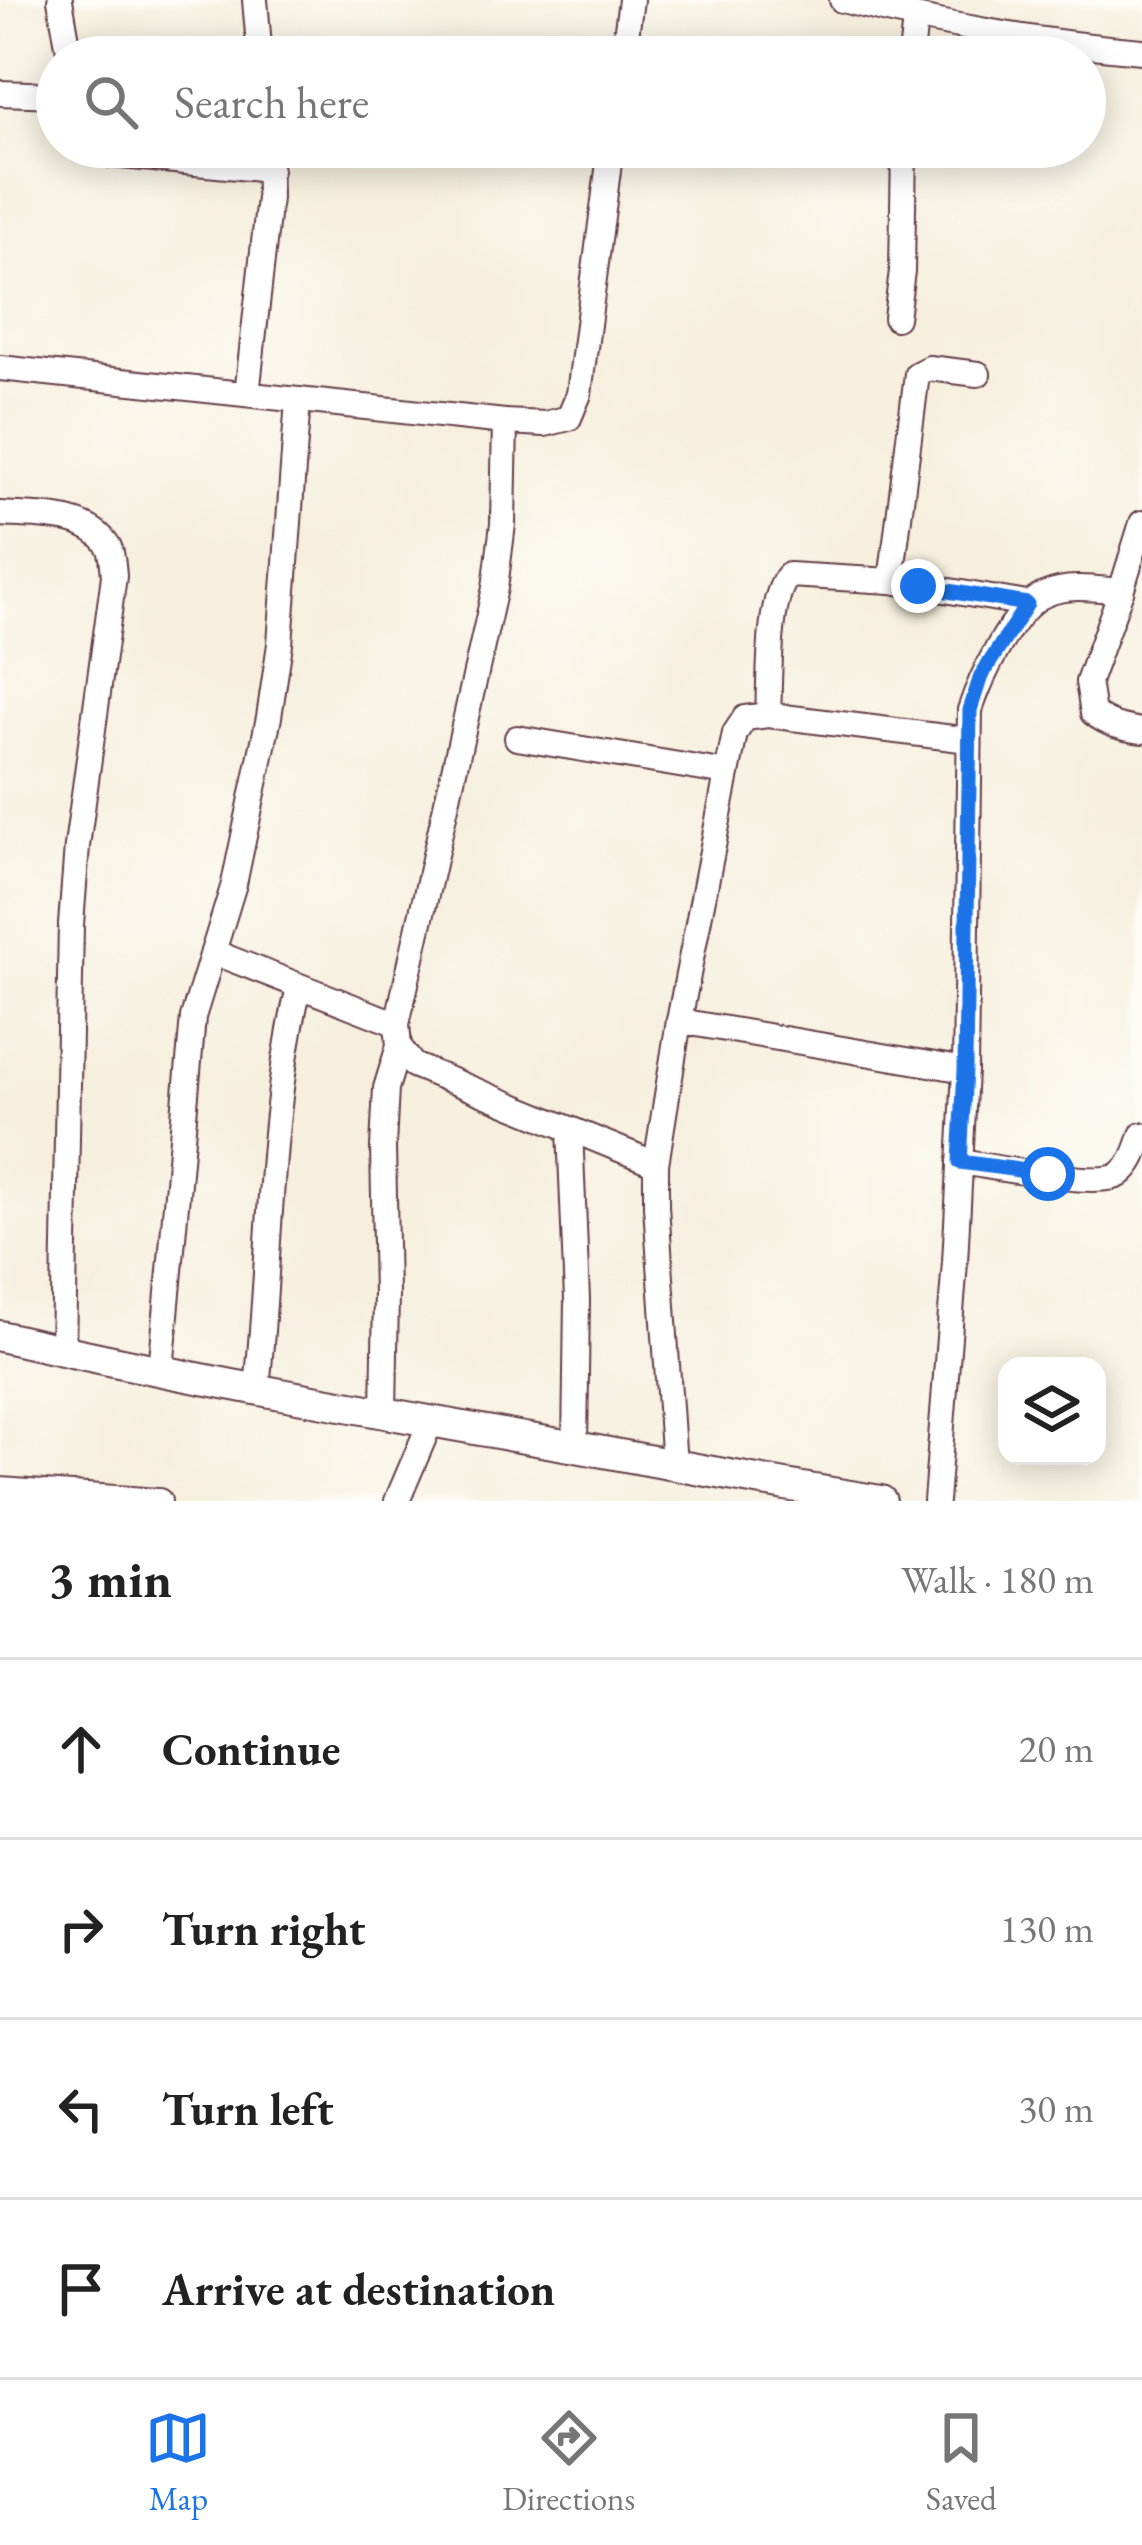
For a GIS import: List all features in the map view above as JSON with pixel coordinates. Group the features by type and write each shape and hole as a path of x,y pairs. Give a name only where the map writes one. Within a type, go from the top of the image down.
{"street":[{"path":"60,0 66,36"},
{"path":"255,0 258,36"},
{"path":"626,36 631,0"},
{"path":"842,0 1013,36"},
{"path":"913,36 915,18"},
{"path":"1106,48 1142,51"},
{"path":"0,93 36,94"},
{"path":"247,394 268,168"},
{"path":"0,368 505,422 545,424 569,418 579,394 608,168"},
{"path":"896,318 904,168"},
{"path":"891,581 917,374 929,368 978,374"},
{"path":"161,1370 187,1059 193,1017 234,884 269,717 280,644 298,400"},
{"path":"383,1412 386,1088 495,588 503,524 505,422"},
{"path":"0,514 68,520 98,534 111,550 114,576 77,846 71,924 63,1351"},
{"path":"1142,523 1088,682 1093,713 1119,728 1142,731"},
{"path":"768,715 775,604 780,584 789,575 891,581 1027,604"},
{"path":"936,1501 965,1070 970,710 981,676 1027,604 1048,592 1074,588 1121,592"},
{"path":"674,1465 656,1164 735,733 745,718 768,715 969,740"},
{"path":"517,738 727,773"},
{"path":"213,952 398,1035 413,1065 656,1164"},
{"path":"257,1388 278,1121 299,987"},
{"path":"679,1021 965,1070"},
{"path":"570,1129 577,1300 575,1447"},
{"path":"960,1162 1092,1180 1116,1178 1132,1161 1142,1135"},
{"path":"0,1336 431,1421 881,1501"},
{"path":"397,1501 431,1421"},
{"path":"0,1490 159,1501"}],"route":[{"path":"918,586 1027,604 981,676 970,710 960,1162 1048,1174"}]}
